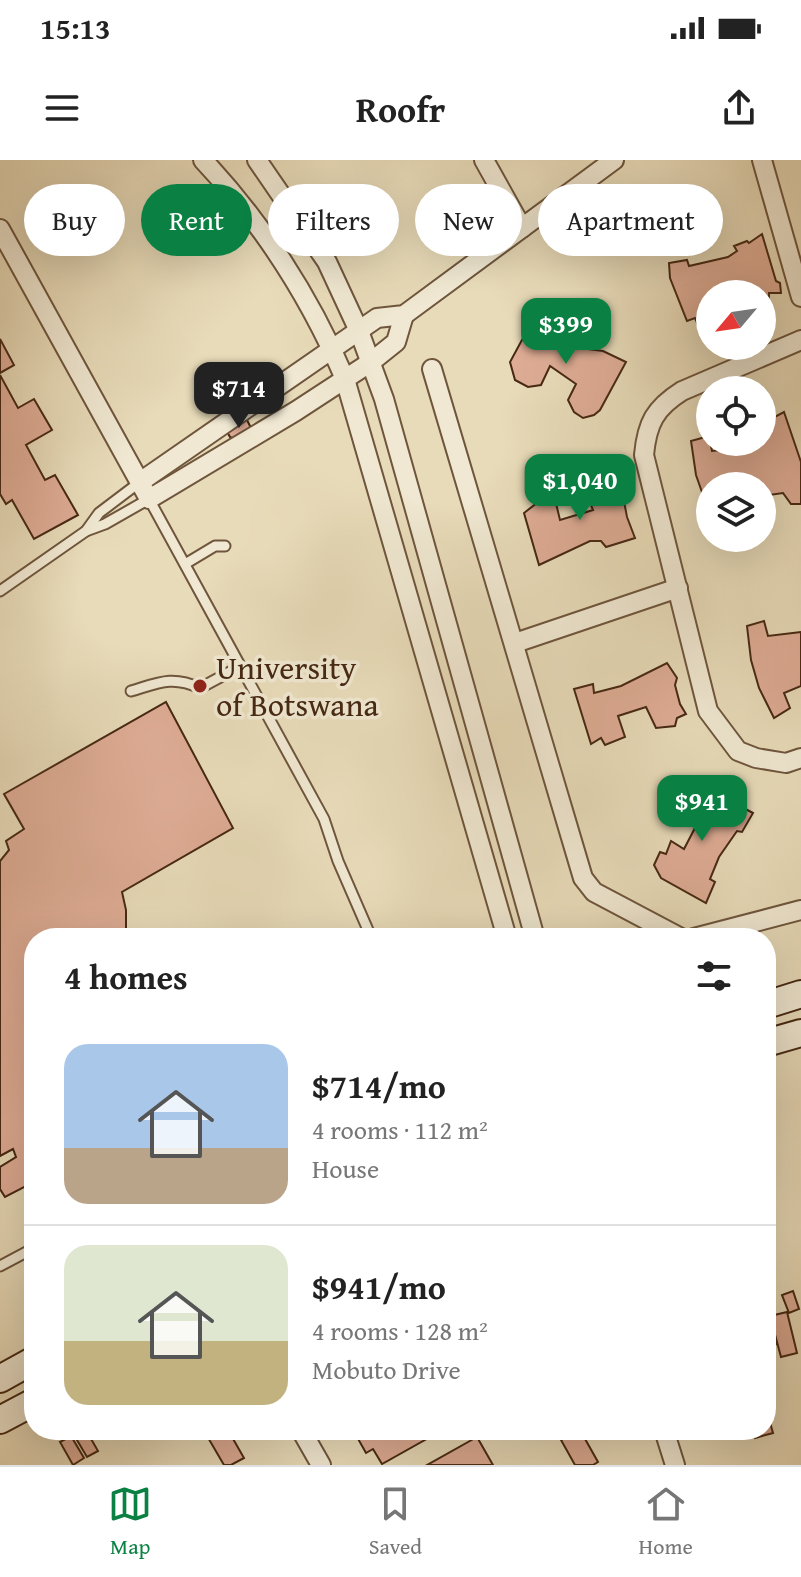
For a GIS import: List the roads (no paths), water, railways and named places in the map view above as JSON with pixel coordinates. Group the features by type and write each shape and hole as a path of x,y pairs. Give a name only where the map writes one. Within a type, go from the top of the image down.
{"main road":[{"path":"776,1002 801,994"},
{"path":"776,1040 801,1033"},
{"path":"0,1379 24,1366"},
{"path":"0,1420 24,1407"}],"street":[{"path":"203,160 240,199 273,243 332,349 345,379 504,928"},
{"path":"257,160 327,262 371,362 386,405 532,928"},
{"path":"484,160 497,184"},
{"path":"522,228 614,160"},
{"path":"762,160 801,297"},
{"path":"0,229 145,490"},
{"path":"145,490 332,349 380,316 404,315 484,256"},
{"path":"145,490 296,411 371,362 396,342 404,315"},
{"path":"801,340 665,401 652,418 644,455 708,711 738,751 756,758 786,763 801,758"},
{"path":"432,369 583,878 594,892 662,928"},
{"path":"515,643 678,588"},
{"path":"732,928 801,910"},
{"path":"307,1440 321,1465"},
{"path":"667,1440 675,1465"}],"lane":[{"path":"0,591 86,531 105,524 145,490"},
{"path":"86,531 99,513 145,490"},
{"path":"145,490 324,819 338,861 367,928"},
{"path":"185,564 215,546 225,546"},
{"path":"131,691 172,679 185,680 200,688 241,666"},
{"path":"324,819 336,812"},
{"path":"0,1266 24,1253"}],"place":[{"name":"University of Botswana","path":"200,686"}]}
